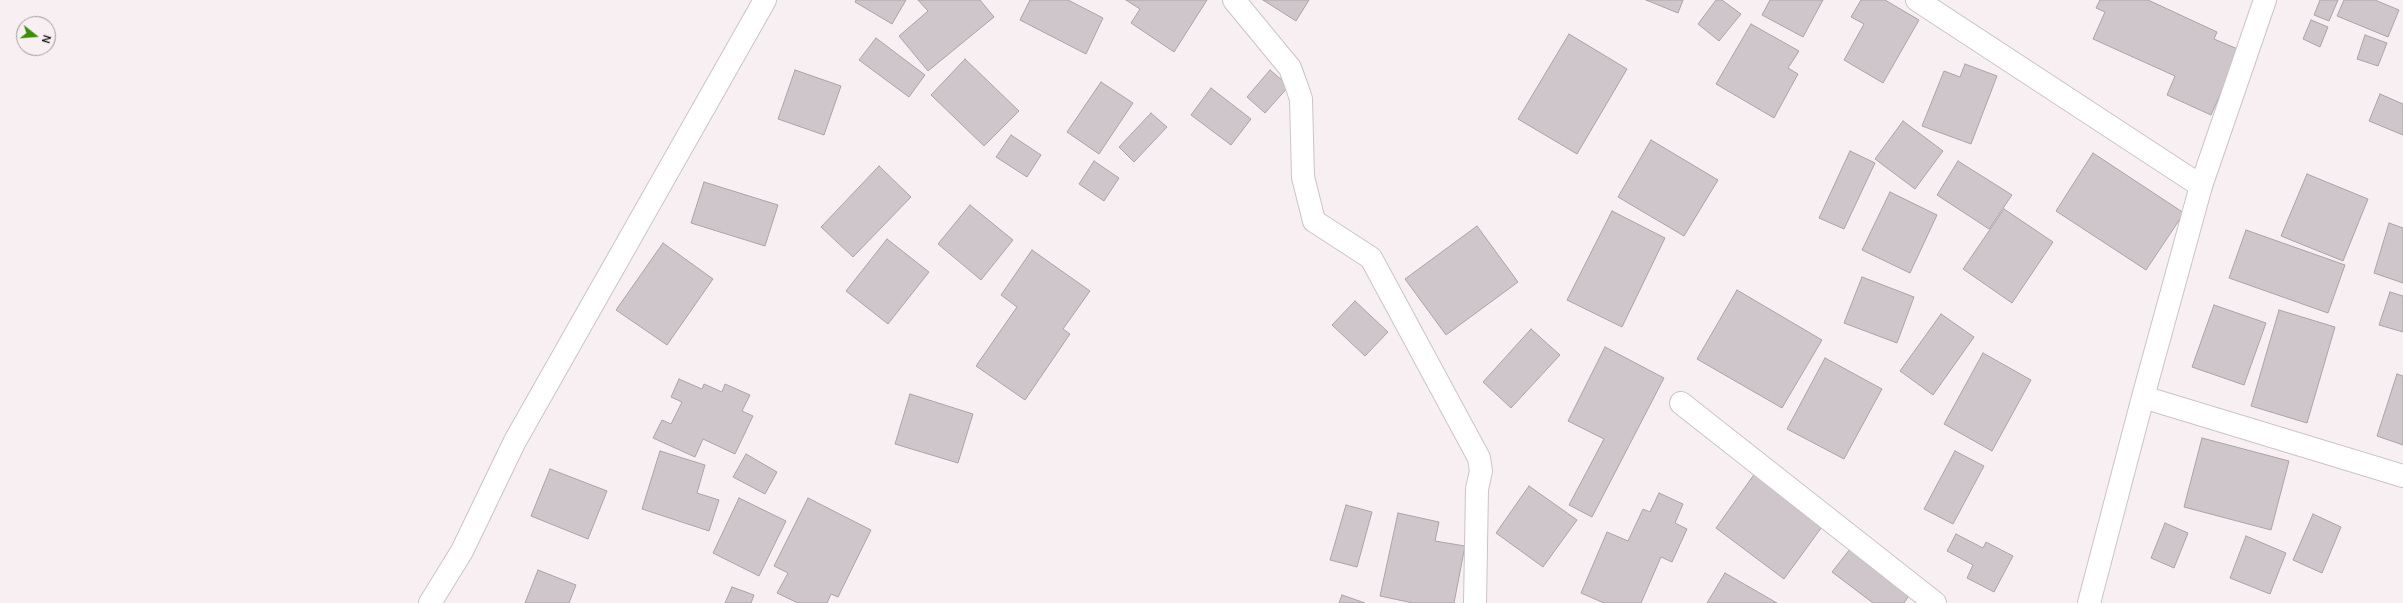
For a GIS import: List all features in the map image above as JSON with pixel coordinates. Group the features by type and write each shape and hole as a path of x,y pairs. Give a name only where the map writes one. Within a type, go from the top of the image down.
{"street":[{"path":"430,603 462,551 518,434 765,0"},
{"path":"1234,0 1290,68 1297,87 1301,99 1304,177 1314,221 1371,258 1479,458 1481,471 1477,489 1475,603"},
{"path":"1917,0 2201,186"},
{"path":"2088,603 2142,396 2201,186 2265,0"},
{"path":"2142,396 2403,476"},
{"path":"1681,403 1935,603"}],"building":[{"path":"856,0 906,0 892,24 855,2"},
{"path":"918,0 980,0 994,17 928,71 899,36 928,11"},
{"path":"1030,0 1068,0 1103,18 1086,54 1020,20"},
{"path":"1126,0 1207,0 1174,52 1131,23 1140,9"},
{"path":"1263,0 1309,0 1296,21"},
{"path":"1646,0 1683,0 1678,13"},
{"path":"1716,0 1722,0 1741,14 1719,41 1698,24"},
{"path":"1770,0 1823,0 1803,37 1762,15"},
{"path":"1861,0 1885,0 1919,20 1883,83 1844,60 1864,24 1851,17"},
{"path":"2100,0 2148,0 2217,32 2214,39 2240,50 2211,115 2167,95 2175,76 2093,39 2105,12 2096,8"},
{"path":"2320,0 2338,0 2329,21 2314,15"},
{"path":"2344,0 2375,0 2399,10 2388,37 2337,16"},
{"path":"2311,20 2328,27 2320,47 2303,39"},
{"path":"1751,24 1799,51 1788,68 1798,74 1774,118 1716,84"},
{"path":"1569,34 1627,69 1577,154 1518,119"},
{"path":"2365,35 2387,43 2378,66 2357,59"},
{"path":"876,38 925,75 909,97 859,60"},
{"path":"965,59 1019,111 984,146 931,95"},
{"path":"1965,64 1997,76 1971,144 1922,126 1944,71 1960,77"},
{"path":"795,70 841,86 824,135 778,119"},
{"path":"1270,70 1289,86 1265,113 1247,97"},
{"path":"1101,82 1133,103 1099,154 1067,132"},
{"path":"1211,88 1251,119 1231,145 1191,115"},
{"path":"2380,94 2403,104 2403,135 2369,121"},
{"path":"1151,113 1167,127 1134,162 1119,147"},
{"path":"1903,121 1943,151 1915,189 1875,159"},
{"path":"1011,135 1041,155 1027,177 996,157"},
{"path":"1651,140 1718,180 1684,236 1618,197"},
{"path":"1850,151 1875,163 1844,229 1819,218"},
{"path":"2093,153 2184,213 2146,270 2056,211"},
{"path":"1094,161 1119,178 1104,201 1079,184"},
{"path":"1958,161 2012,195 1989,229 1937,195"},
{"path":"879,166 911,197 853,257 821,227"},
{"path":"2307,174 2368,199 2343,261 2281,236"},
{"path":"704,182 778,205 765,246 691,223"},
{"path":"1890,192 1937,215 1910,273 1862,250"},
{"path":"970,205 1013,240 981,280 938,244"},
{"path":"2004,209 2053,242 2012,303 1963,269"},
{"path":"1612,211 1665,238 1622,327 1567,300"},
{"path":"2389,223 2403,228 2403,283 2374,273"},
{"path":"1477,226 1518,282 1446,335 1405,279"},
{"path":"2246,230 2345,265 2328,313 2229,278"},
{"path":"887,239 929,272 888,324 846,291"},
{"path":"663,243 713,279 667,345 616,310"},
{"path":"1032,250 1090,291 1063,329 1070,334 1025,400 976,366 1017,307 1001,295"},
{"path":"1862,277 1914,297 1897,343 1844,323"},
{"path":"1737,290 1822,340 1782,408 1697,359"},
{"path":"2390,292 2403,296 2403,332 2379,325"},
{"path":"1355,301 1388,332 1365,356 1332,325"},
{"path":"2214,305 2266,323 2244,385 2192,367"},
{"path":"2279,310 2335,327 2307,423 2251,406"},
{"path":"1941,314 1974,337 1933,395 1900,371"},
{"path":"1531,329 1560,355 1511,408 1483,382"},
{"path":"1605,347 1664,378 1592,517 1569,505 1604,439 1568,421"},
{"path":"1983,353 2031,380 1992,451 1944,424"},
{"path":"1825,358 1882,389 1844,459 1787,429"},
{"path":"2397,374 2403,376 2403,445 2377,436"},
{"path":"679,379 702,389 704,384 722,392 725,384 750,395 742,411 753,416 735,454 703,439 695,457 653,438 662,420 671,424 682,402 671,397"},
{"path":"910,394 973,414 958,463 895,444"},
{"path":"2202,438 2289,461 2271,530 2184,507"},
{"path":"660,451 705,465 697,493 719,500 709,531 642,509"},
{"path":"1955,451 1984,466 1953,524 1924,509"},
{"path":"746,454 777,472 765,494 733,477"},
{"path":"550,469 607,491 588,539 531,516"},
{"path":"1758,469 1827,520 1784,579 1716,528"},
{"path":"1529,486 1577,520 1543,567 1496,533"},
{"path":"1659,493 1683,504 1675,523 1687,529 1672,562 1661,557 1641,603 1604,603 1581,593 1607,532 1628,541 1643,509 1650,512"},
{"path":"739,498 786,521 759,576 713,553"},
{"path":"808,498 871,530 838,597 831,594 827,603 798,603 777,593 788,573 774,566"},
{"path":"1346,505 1372,512 1357,567 1330,560"},
{"path":"1398,513 1439,522 1435,541 1465,546 1454,603 1413,603 1380,596"},
{"path":"2313,514 2341,527 2322,573 2293,560"},
{"path":"2165,523 2188,533 2174,568 2151,558"},
{"path":"1956,534 1983,548 1986,542 2013,556 1994,592 1967,578 1973,565 1947,551"},
{"path":"2246,536 2286,553 2270,594 2230,578"},
{"path":"1850,549 1910,594 1904,603 1873,603 1832,572"},
{"path":"538,570 576,585 569,603 525,603"},
{"path":"1725,573 1777,603 1707,603"},
{"path":"732,587 754,595 751,603 725,603"},
{"path":"1342,595 1365,603 1339,603"}]}
